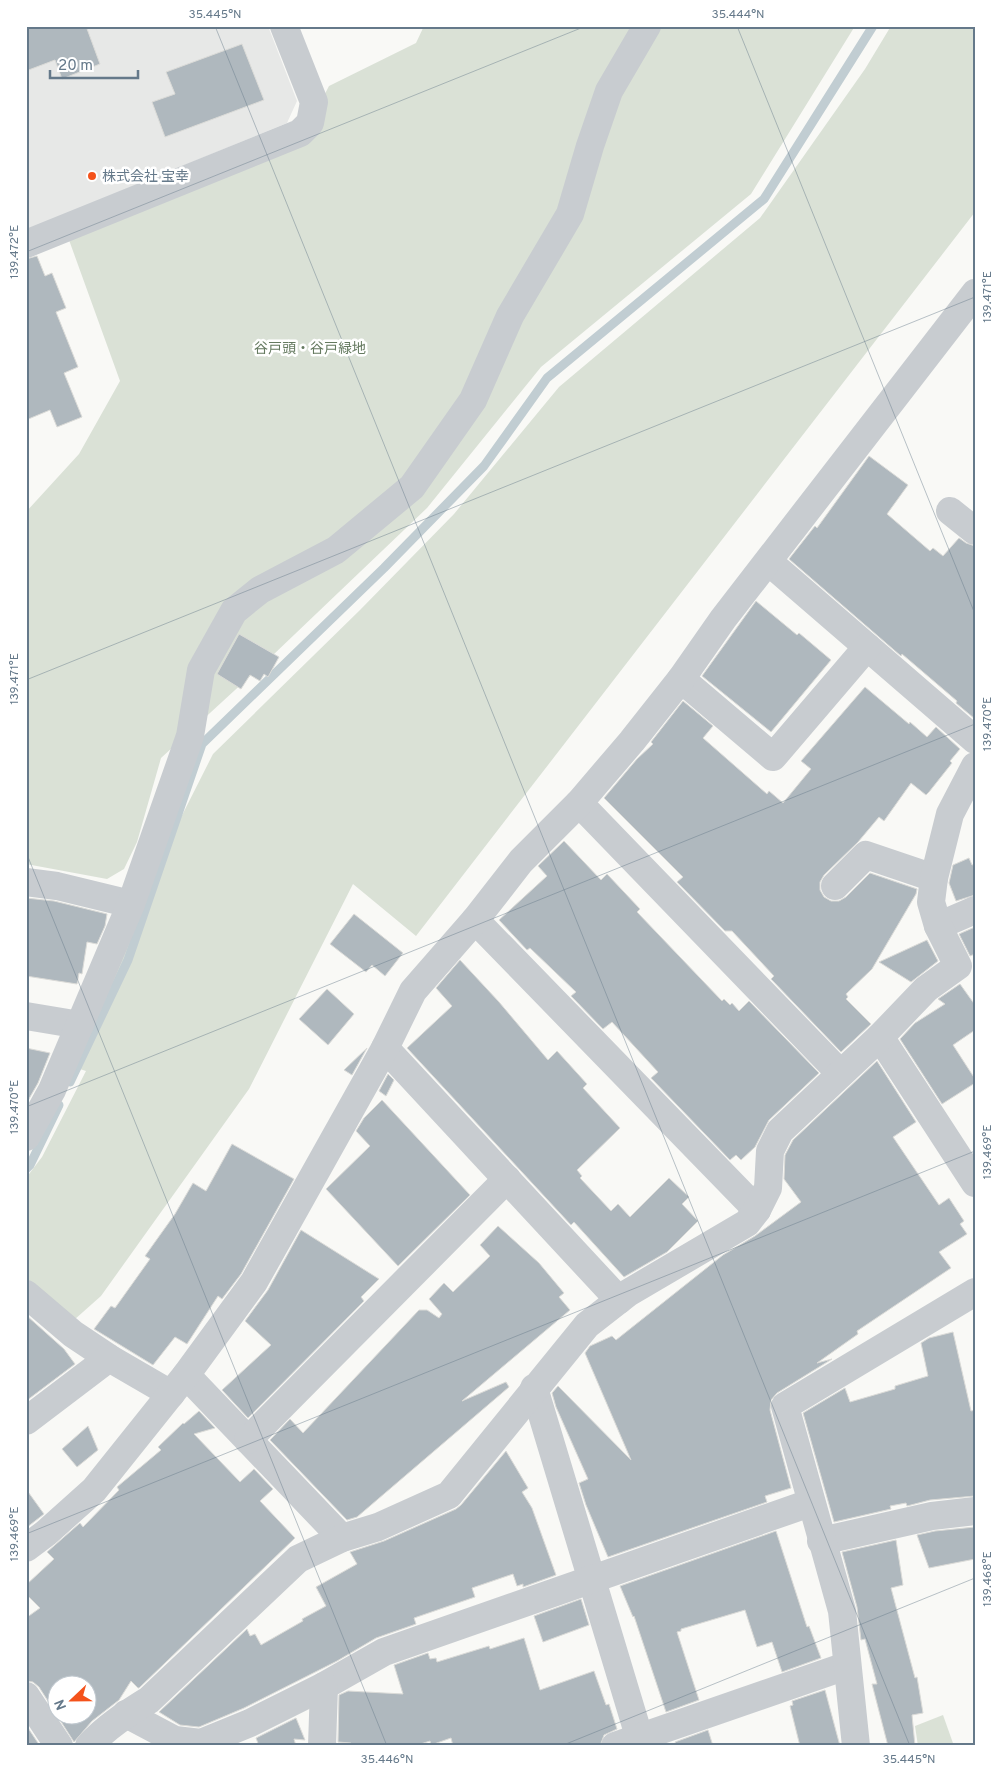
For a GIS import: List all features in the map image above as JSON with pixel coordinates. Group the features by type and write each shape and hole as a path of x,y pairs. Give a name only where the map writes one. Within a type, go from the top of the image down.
{"street":[{"path":"26,244 300,133 310,122 314,102 284,26"},
{"path":"26,1136 52,1090 131,904 190,736 201,670 234,611 260,590 336,550 412,486 429,463 473,400 510,316 570,214 609,91 647,26"},
{"path":"26,1548 46,1533 94,1490 179,1385 254,1282 385,1048 413,990 474,920 521,861 579,803 632,741 681,679 723,619 769,562 975,293"},
{"path":"950,512 975,531"},
{"path":"769,562 975,740"},
{"path":"681,679 773,758 867,647"},
{"path":"89,1746 126,1714 149,1700 298,1559 342,1538 378,1527 448,1495 587,1325 619,1300 748,1223 768,1188 770,1152 780,1131 880,1037 926,989 966,967 938,926 931,902 934,878 950,814 975,766"},
{"path":"579,803 840,1073"},
{"path":"835,886 866,855 934,878"},
{"path":"26,882 57,886 131,904"},
{"path":"938,926 975,910"},
{"path":"474,920 757,1210"},
{"path":"26,1016 80,1025"},
{"path":"880,1037 975,1183"},
{"path":"385,1048 619,1300"},
{"path":"248,1440 507,1179"},
{"path":"856,1746 846,1666 842,1611 810,1503 785,1406 975,1292"},
{"path":"26,1294 73,1334 109,1358 179,1385 248,1440 342,1538"},
{"path":"26,1421 109,1358"},
{"path":"534,1388 592,1579 632,1743 846,1666"},
{"path":"126,1714 175,1740 201,1743 250,1723 324,1686 384,1652 810,1503"},
{"path":"821,1541 932,1516 975,1511"},
{"path":"322,1746 324,1686"},
{"path":"26,1696 59,1746"}],"shaded area":[{"name":"株式会社 宝幸","path":"26,26 268,26 297,101 287,123 26,230"}],"green space":[{"name":"谷戸頭・谷戸緑地","path":"424,26 855,26 751,194 541,367 427,508 273,655 161,758 137,842 124,869 107,879 26,864 26,512 79,454 120,381 69,240 297,148 329,86 416,43"},
{"path":"891,26 975,26 975,212 416,936 353,884 249,1089 101,1296 65,1328 26,1295 26,1178 42,1157 86,1071 67,1065 164,851 213,754 360,610 454,514 559,387 760,218 865,69"},
{"path":"943,1715 954,1746 918,1746 915,1726"}],"building":[{"path":"26,26 86,26 100,64 62,79 55,60 26,71"},
{"path":"242,44 264,100 165,137 152,102 175,94 166,72"},
{"path":"37,256 45,276 52,273 66,308 56,312 78,367 64,373 82,417 57,427 50,410 26,420 26,259"},
{"path":"869,456 908,485 887,514 930,551 933,548 943,556 959,538 975,546 975,719 956,703 957,701 902,654 901,656 789,559 815,526 817,528"},
{"path":"756,601 831,660 771,732 702,676"},
{"path":"239,634 279,657 268,677 264,674 260,681 250,675 241,689 217,674"},
{"path":"865,687 927,737 936,727 960,749 950,761 952,763 926,795 911,783 884,821 879,817 858,842 824,875 820,882 820,890 824,897 831,901 839,901 846,897 870,873 917,889 916,894 872,969 846,994 848,997 846,999 871,1024 841,1052 771,979 774,976 732,931 725,931 677,882 683,877 604,798 637,759 653,744 651,742 683,701 713,726 703,738 767,794 769,791 783,803 811,769 801,761"},
{"path":"564,841 601,880 607,874 640,909 637,912 722,1001 724,999 730,1005 732,1003 739,1011 749,1001 819,1073 769,1120 755,1147 741,1160 736,1155 730,1160 651,1078 658,1072 612,1022 603,1029 571,996 576,992 530,948 527,950 499,920 547,876 538,866"},
{"path":"969,858 972,865 975,864 975,895 956,901 949,883 953,865"},
{"path":"26,898 54,901 107,914 105,926 97,944 87,942 82,974 79,973 77,984 26,976"},
{"path":"354,914 403,953 385,976 372,965 366,972 330,944"},
{"path":"975,927 975,954 970,956 959,934"},
{"path":"927,940 938,961 911,982 879,962"},
{"path":"460,960 499,1002 548,1060 557,1051 587,1084 583,1088 620,1128 577,1170 582,1176 580,1178 611,1211 618,1204 630,1217 669,1178 689,1197 682,1204 698,1221 667,1252 624,1277 574,1222 571,1225 407,1048 452,1006 436,988"},
{"path":"960,984 975,1005 975,1030 953,1045 975,1079 975,1083 942,1104 900,1039 915,1023 945,1004 938,999"},
{"path":"327,989 354,1014 328,1045 299,1019"},
{"path":"26,1048 50,1053 38,1083 26,1104"},
{"path":"367,1048 352,1075 344,1070"},
{"path":"877,1061 916,1122 893,1137 939,1205 949,1198 964,1221 960,1224 967,1234 939,1252 951,1268 857,1331 858,1334 817,1363 832,1359 777,1393 771,1400 770,1410 791,1488 765,1496 767,1502 608,1557 586,1505 579,1483 588,1479 556,1407 552,1393 558,1386 631,1460 585,1353 590,1346 612,1336 616,1340 723,1255 755,1236 801,1202 784,1179 785,1155 793,1140"},
{"path":"388,1074 394,1080 386,1096 379,1091"},
{"path":"382,1100 470,1195 398,1266 326,1189 370,1146 356,1131 364,1118"},
{"path":"232,1144 294,1179 241,1274 222,1299 218,1296 187,1344 175,1337 153,1365 94,1329 111,1306 115,1308 150,1259 145,1256 175,1214 193,1183 206,1191"},
{"path":"498,1226 539,1263 564,1293 559,1297 570,1310 462,1401 506,1382 509,1387 357,1517 347,1520 270,1440 290,1419 303,1433 419,1310 427,1310 439,1318 442,1314 429,1299 444,1283 453,1292 490,1256 480,1245"},
{"path":"301,1230 379,1279 361,1297 364,1301 248,1418 222,1390 271,1345 245,1321 268,1290"},
{"path":"26,1315 64,1349 75,1364 26,1401"},
{"path":"953,1332 971,1411 975,1410 975,1496 930,1500 907,1506 906,1503 890,1506 891,1509 834,1522 803,1413 845,1388 850,1402 895,1389 895,1386 928,1376 921,1343 929,1338"},
{"path":"199,1411 215,1428 194,1434 240,1482 254,1469 273,1489 260,1501 295,1538 139,1688 131,1681 119,1700 98,1716 98,1674 48,1674 48,1701 39,1687 33,1682 26,1681 26,1618 40,1608 26,1594 26,1585 54,1559 47,1552 80,1523 83,1527 119,1490 117,1487 161,1450 158,1447 183,1423"},
{"path":"88,1426 98,1450 77,1467 62,1449"},
{"path":"506,1451 528,1488 522,1492 532,1508 556,1575 523,1587 523,1584 517,1586 513,1574 472,1588 475,1597 414,1618 416,1624 376,1638 337,1661 244,1708 199,1727 180,1725 159,1712 247,1629 250,1636 255,1634 261,1645 326,1606 316,1587 357,1564 350,1552 384,1541 456,1509"},
{"path":"26,1489 44,1514 26,1528"},
{"path":"975,1527 975,1559 929,1568 917,1535 935,1531"},
{"path":"776,1531 807,1627 809,1626 821,1658 782,1672 772,1642 757,1647 745,1610 681,1629 681,1631 677,1632 699,1700 666,1712 634,1616 620,1586"},
{"path":"896,1540 903,1585 891,1588 915,1678 917,1677 923,1713 912,1715 915,1746 888,1746 872,1684 877,1684 865,1639 861,1640 857,1607 842,1552"},
{"path":"581,1599 589,1625 543,1642 534,1616"},
{"path":"524,1638 540,1690 594,1671 606,1705 609,1704 617,1729 604,1735 600,1746 453,1746 451,1738 431,1745 430,1741 414,1746 351,1746 351,1743 338,1742 339,1695 348,1691 403,1694 394,1665 428,1653 430,1659 436,1658 437,1662 489,1646 490,1649"},
{"path":"825,1690 840,1746 800,1746 790,1706 793,1705 792,1701"},
{"path":"296,1718 305,1740 294,1739 296,1746 259,1746 256,1738"},
{"path":"63,1724 89,1724 74,1742"},
{"path":"26,1725 40,1746 26,1746"},
{"path":"708,1730 713,1746 677,1746 675,1742"}],"waterway":[{"path":"70,1082 128,960 202,744 384,568 484,466 547,378 764,199 873,26"},
{"path":"26,1169 30,1165 59,1105"}],"place":[{"name":"株式会社 宝幸","path":"92,176"}]}
